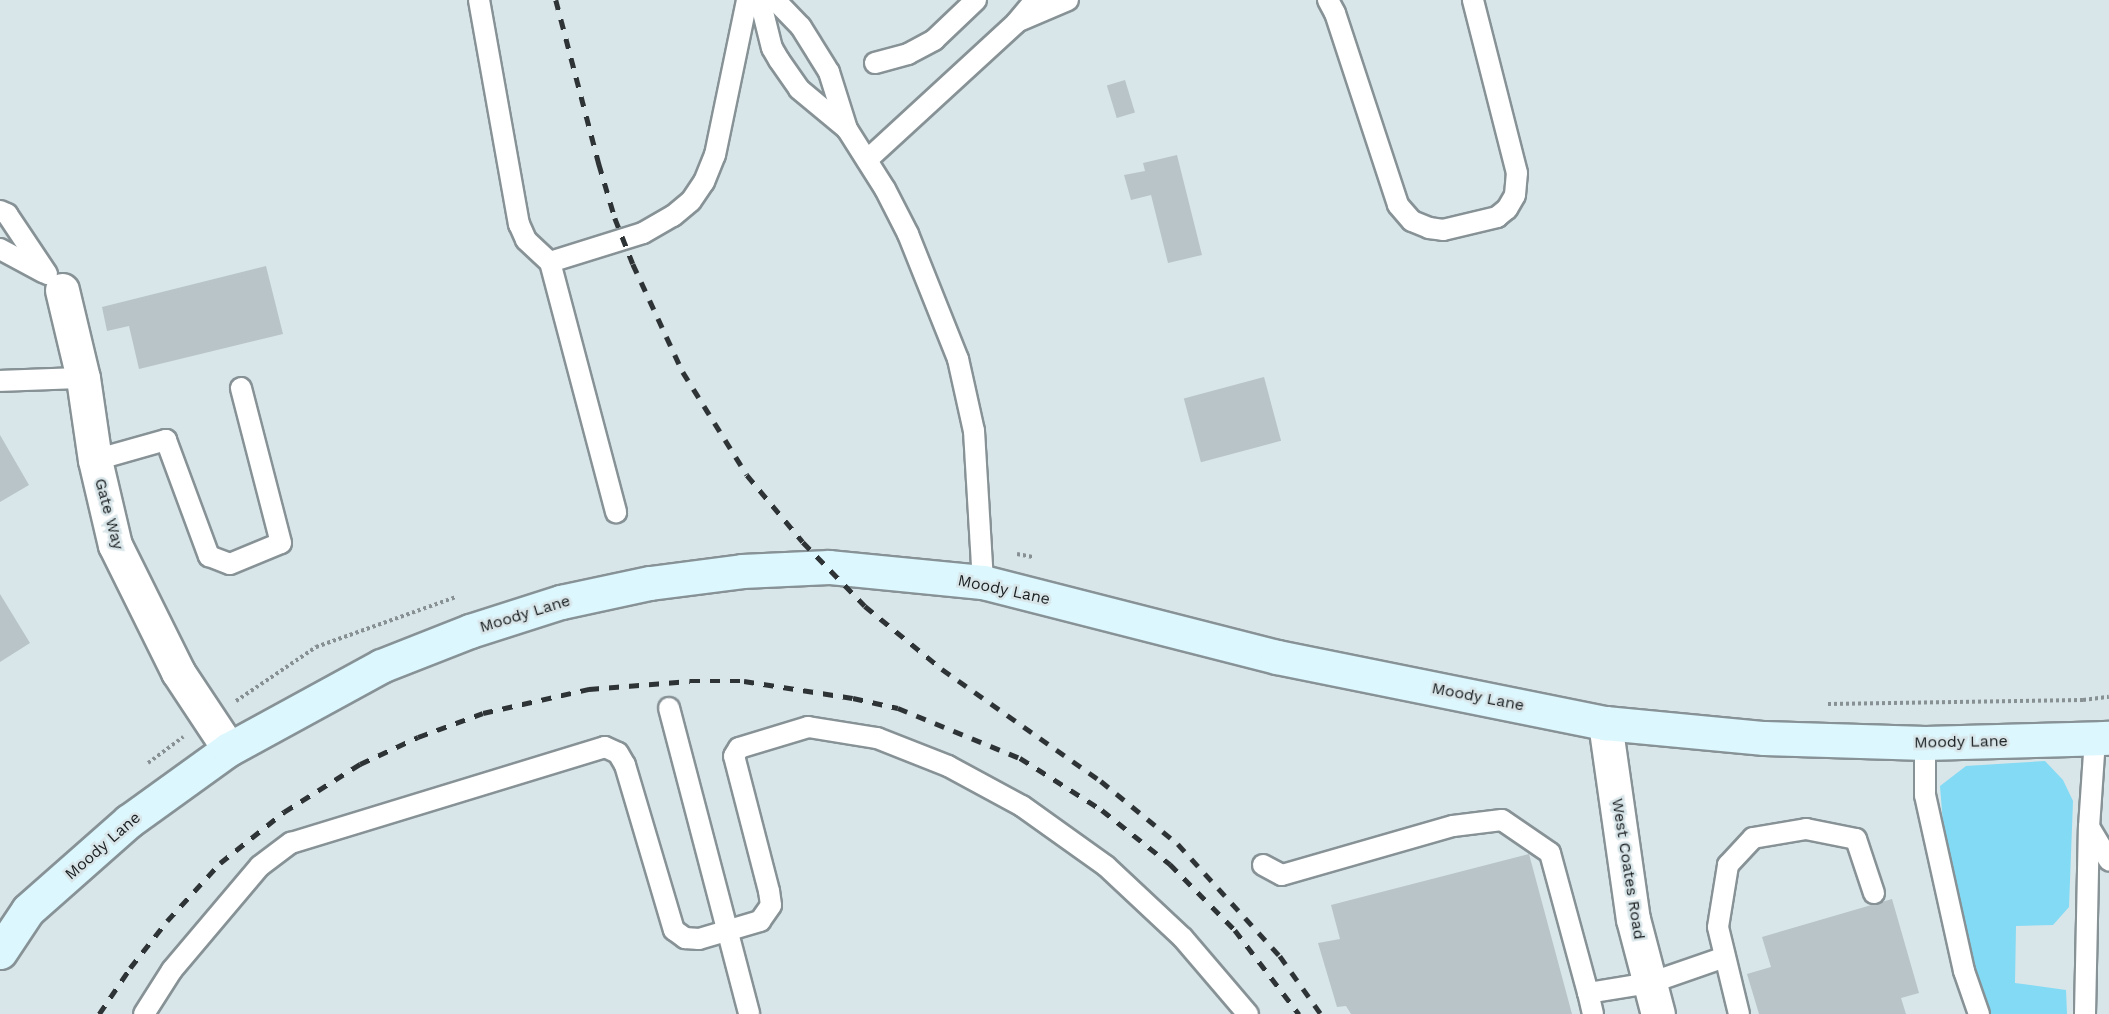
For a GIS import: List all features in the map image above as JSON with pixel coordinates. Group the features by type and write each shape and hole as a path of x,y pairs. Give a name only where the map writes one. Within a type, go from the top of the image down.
{"street":[{"name":"Gate Way","path":"54,282 83,378 95,460 115,545 178,672 229,749"},
{"name":"Moody Lane","path":"0,952 28,910 112,836 229,749 381,666 470,631 561,602 651,583 742,571 829,567 983,582 1277,657 1605,723 1764,738 1925,743 2102,739"},
{"name":"West Coates Road","path":"1605,723 1633,919 1658,1014"}],"lane":[{"path":"479,0 519,224 526,240 550,262 616,512"},
{"path":"550,262 643,233 673,216 691,201 704,182 715,155 747,0"},
{"path":"760,0 772,48 779,60 799,89 847,129"},
{"path":"775,0 801,27 829,72 847,129 908,234 958,359 974,430 983,582"},
{"path":"875,63 908,54 934,40 976,0"},
{"path":"867,160 1016,23 1035,0"},
{"path":"1016,23 1068,0"},
{"path":"1328,0 1335,13 1398,205 1412,221 1429,228 1443,230 1497,217 1507,209 1515,195 1517,173 1473,0"},
{"path":"0,211 7,214 54,282"},
{"path":"0,249 54,282"},
{"path":"0,381 83,378"},
{"path":"95,460 166,440 209,556 231,564 281,543 241,387"},
{"path":"669,708 750,1014"},
{"path":"144,1014 172,970 260,866 291,843 605,747 618,753 625,765 674,930 686,938 699,939 760,921 771,905 734,756 739,748 808,727 878,738 948,766 1022,806 1106,866 1183,938 1248,1014"},
{"path":"2085,1014 2089,827 2102,739"},
{"path":"1925,743 1925,795 1964,971 1978,1014"},
{"path":"1263,865 1282,875 1453,826 1502,820 1550,853 1593,1014"},
{"path":"2089,827 2109,860"},
{"path":"1739,1014 1718,927 1728,864 1753,838 1806,829 1856,839 1874,893"},
{"path":"1588,993 1650,983 1725,957"}],"path":[{"path":"981,550 1035,558"},
{"path":"142,768 209,719 316,647 467,594"},
{"path":"1818,703 2083,700 2109,697"}],"shaded area":[{"path":"2045,761 2063,780 2073,801 2069,907 2053,925 2016,926 2015,983 2066,990 2067,1014 1988,1014 1969,964 1944,836 1940,786 1966,766"}],"building":[{"path":"1125,80 1135,113 1117,118 1107,86"},
{"path":"1177,155 1202,255 1168,263 1151,195 1131,200 1124,175 1145,171 1143,163"},
{"path":"266,266 283,334 139,369 129,326 107,331 102,307"},
{"path":"1264,377 1281,441 1201,462 1184,398"},
{"path":"0,435 29,485 0,502"},
{"path":"0,594 30,643 0,662"},
{"path":"1529,854 1572,1014 1351,1014 1346,1006 1337,1007 1318,943 1340,939 1331,905"},
{"path":"1892,899 1919,993 1901,998 1906,1014 1759,1014 1747,974 1771,967 1762,937"}],"railway":[{"path":"556,0 599,164 615,218 633,264 683,372 747,475 803,542 865,606 942,669 1101,781 1178,844 1280,956 1321,1014"},
{"path":"99,1014 130,968 167,921 220,863 284,812 360,764 418,737 483,713 589,689 690,681 744,681 853,698 898,708 1020,758 1102,810 1170,864 1235,930 1299,1014"}]}
